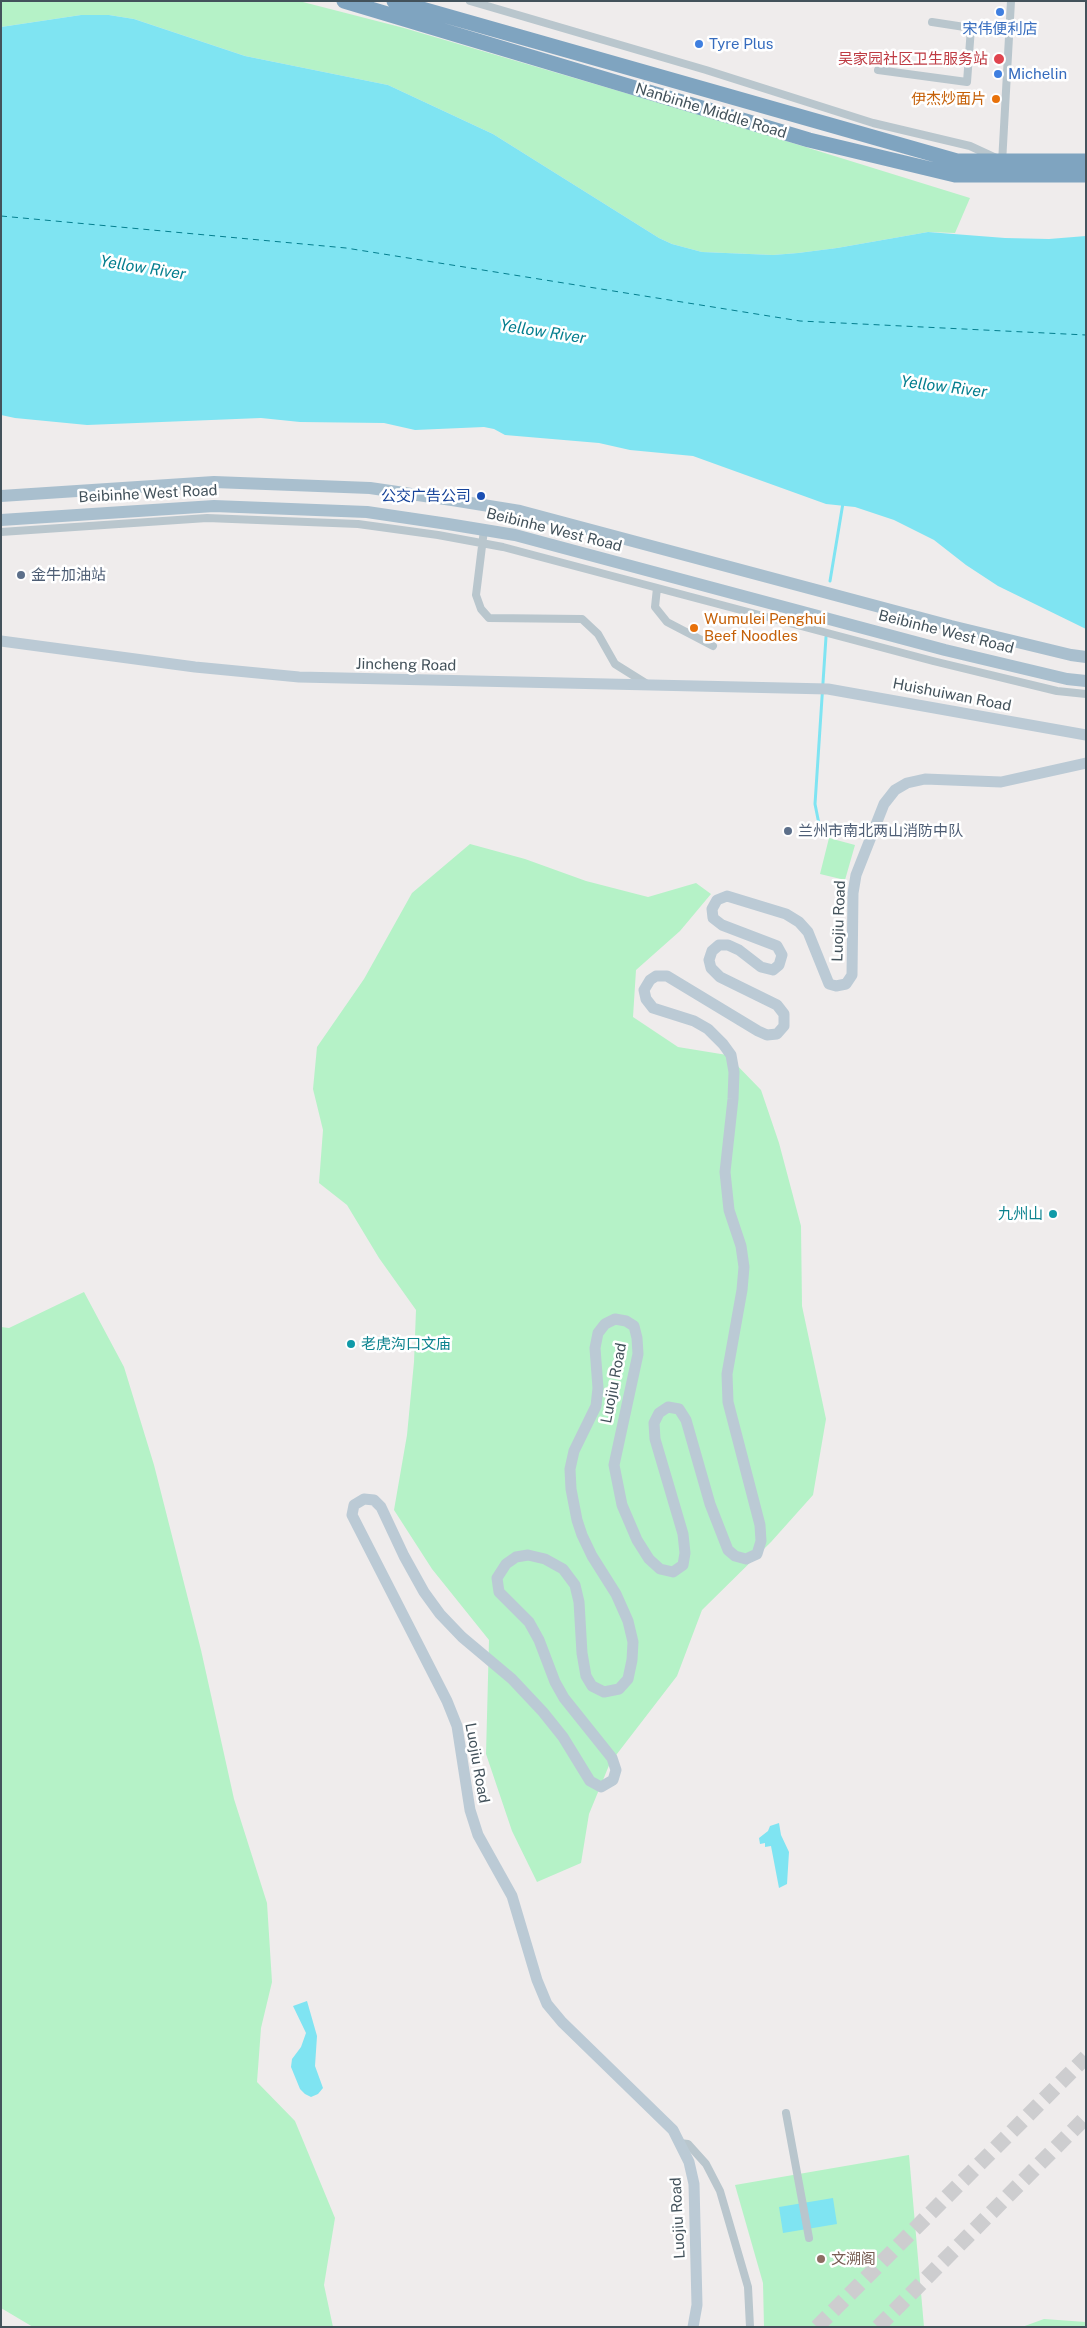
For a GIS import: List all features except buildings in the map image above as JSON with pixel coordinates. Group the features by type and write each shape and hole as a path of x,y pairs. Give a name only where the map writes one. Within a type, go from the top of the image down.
{"highway":[{"name":"Nanbinhe Middle Road","path":"344,1 809,140 955,175 1002,168 1086,161"},
{"name":"Nanbinhe Middle Road","path":"394,1 957,161 1002,168 1086,175"}],"main road":[{"name":"Beibinhe West Road","path":"1,496 214,482 370,488 443,498 520,511 951,626 1086,657"},
{"name":"Beibinhe West Road","path":"1,520 214,506 367,512 484,530 533,540 945,650 1067,679 1086,681"}],"street":[{"path":"470,1 706,70 873,123 970,146 1002,168"},
{"path":"1002,168 1011,1"},
{"path":"878,70 967,82 971,28 932,22"},
{"path":"1,532 207,518 358,524 482,543 933,662 1056,691 1086,694"},
{"path":"484,530 476,594 481,609 489,618 582,619 598,634 615,664 649,685"},
{"path":"657,588 655,608 667,622 713,646"},
{"name":"Jincheng Road","path":"1,641 195,667 299,677 812,688"},
{"name":"Huishuiwan Road","path":"812,688 828,689 1086,735"},
{"name":"Luojiu Road","path":"693,2327 697,2305 694,2184 689,2162 673,2130 562,2022 546,2004 512,1896 478,1835 470,1810 457,1726 447,1701 352,1515 354,1506 364,1499 374,1500 381,1507 404,1556 424,1592 440,1614 462,1637 512,1679 543,1712 563,1737 590,1781 602,1788 613,1780 616,1770 612,1758 564,1698 555,1682 539,1640 529,1622 499,1592 497,1578 506,1564 516,1557 528,1555 546,1559 563,1569 575,1585 577,1594 586,1676 592,1686 604,1692 620,1689 628,1679 633,1642 628,1621 616,1594 592,1556 582,1535 577,1520 570,1469 574,1451 596,1406 598,1388 595,1348 598,1333 605,1324 614,1319 626,1321 634,1326 638,1338 638,1354 614,1465 622,1505 636,1540 649,1559 660,1569 673,1572 683,1565 685,1553 682,1534 655,1440 654,1423 659,1413 668,1407 679,1409 686,1420 710,1504 728,1550 735,1556 746,1558 757,1554 761,1540 760,1525 728,1402 727,1374 744,1267 741,1246 729,1210 725,1172 734,1072 730,1055 723,1044 708,1029 694,1021 652,1008 646,999 644,990 650,980 656,976 667,976 758,1031 767,1035 777,1034 784,1026 784,1014 777,1005 720,977 711,968 709,960 712,951 719,945 728,945 739,950 761,967 772,970 779,965 782,955 777,946 722,925 713,918 712,909 717,900 727,896 786,914 799,922 808,932 829,984 836,986 846,984 852,975 853,893 856,875 884,804 895,790 907,783 925,779 1001,782 1086,763"},
{"path":"786,2113 809,2236"},
{"path":"680,2143 688,2144 706,2164 720,2191 748,2287 750,2327"}],"green space":[{"path":"1,1 299,1 404,28 731,124 970,198 955,233 928,232 837,248 773,255 702,252 672,244 659,238 493,134 388,85 245,56 134,19 109,15 81,15 1,27"},
{"path":"829,838 855,845 845,880 820,874"},
{"path":"470,844 525,859 586,881 648,897 696,883 711,894 680,931 636,970 633,1017 678,1047 727,1055 761,1090 779,1143 801,1226 802,1306 826,1419 813,1495 771,1542 702,1610 677,1676 610,1763 589,1814 581,1863 537,1882 512,1831 486,1754 489,1640 432,1569 394,1510 407,1435 414,1362 416,1310 379,1258 347,1205 319,1183 323,1130 313,1089 317,1047 364,979 412,893"},
{"path":"84,1292 124,1367 154,1465 201,1650 234,1799 267,1903 272,1982 261,2028 257,2082 295,2121 335,2218 324,2285 333,2327 33,2327 1,2308 1,1327 9,1328"},
{"path":"909,2155 924,2327 764,2327 763,2283 735,2185"},
{"path":"1044,2319 1086,2322 1086,2327 1022,2327"}],"water":[{"name":"Yellow River","path":"81,15 109,15 134,19 245,56 388,85 493,134 659,238 672,244 702,252 773,255 798,253 928,232 1005,238 1049,239 1086,236 1086,629 998,586 966,565 934,540 894,520 855,507 826,504 693,456 630,450 599,443 505,435 494,429 484,427 415,430 384,423 300,422 261,418 87,425 1,415 1,27"},
{"path":"779,1823 781,1835 789,1852 787,1884 779,1888 771,1846 765,1847 765,1843 760,1844 759,1838 768,1831 770,1826"},
{"path":"307,2001 317,2036 315,2066 323,2088 318,2094 311,2097 300,2089 291,2067 292,2059 301,2047 306,2033 293,2006"},
{"path":"833,2198 837,2224 783,2233 779,2207"}],"waterway":[{"path":"830,581 843,503"},
{"path":"819,824 815,804 826,637"}],"ferry route":[{"path":"1,216 346,248 800,321 1086,335"}],"tunnel":[{"path":"817,2327 1086,2057"},
{"path":"878,2327 1086,2117"}],"place":[{"name":"宋伟便利店","path":"1000,12"},
{"name":"Tyre Plus","path":"699,44"},
{"name":"吴家园社区卫生服务站","path":"999,59"},
{"name":"Michelin","path":"998,74"},
{"name":"伊杰炒面片","path":"996,99"},
{"name":"公交广告公司","path":"481,496"},
{"name":"金牛加油站","path":"21,575"},
{"name":"Wumulei Penghui Beef Noodles","path":"694,628"},
{"name":"兰州市南北两山消防中队","path":"788,831"},
{"name":"九州山","path":"1053,1214"},
{"name":"老虎沟口文庙","path":"351,1344"},
{"name":"文溯阁","path":"821,2259"}]}
